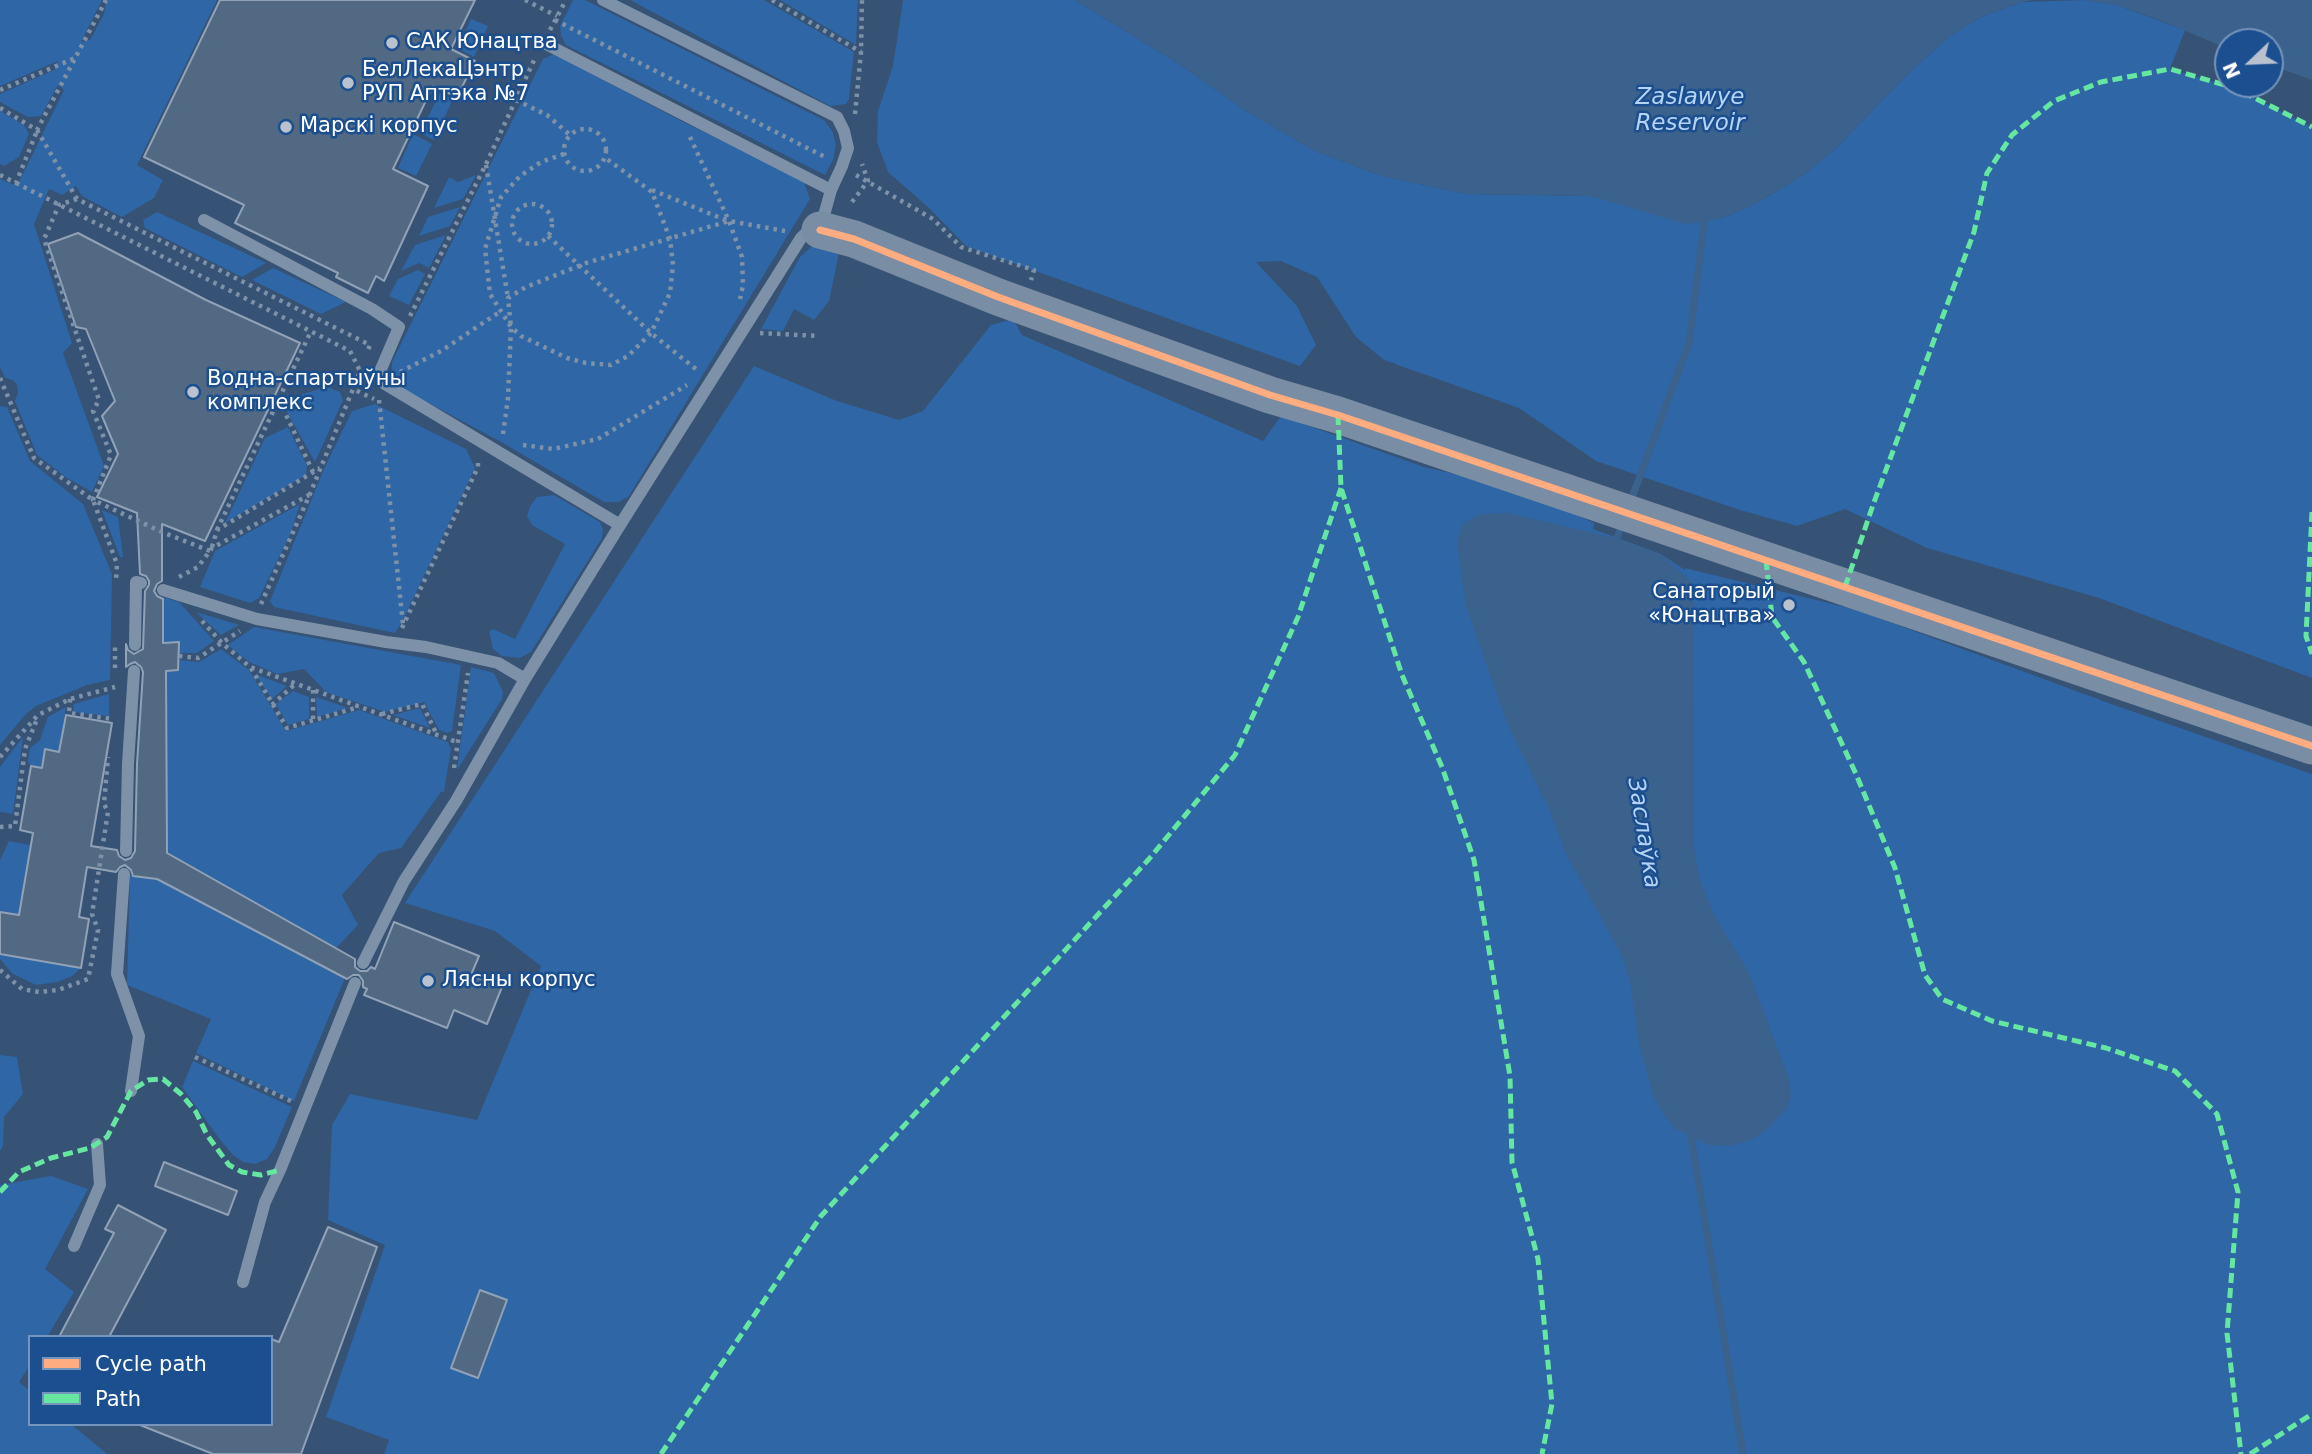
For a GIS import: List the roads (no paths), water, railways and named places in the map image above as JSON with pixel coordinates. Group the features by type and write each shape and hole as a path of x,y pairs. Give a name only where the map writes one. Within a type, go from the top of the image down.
{"street":[{"path":"820,230 855,239 1022,306 1270,395 1338,415 2312,746"}],"lane":[{"path":"363,963 404,881 456,801 525,679 620,526 801,238 810,229 820,230 831,190 848,148 844,131 836,117 603,0"},
{"path":"544,43 831,190"},
{"path":"204,220 372,309 399,327 381,369 385,384 497,445 620,526"},
{"path":"135,645 136,582 141,583"},
{"path":"163,590 183,591 256,618 426,647 498,663 525,679"},
{"path":"126,851 134,671"},
{"path":"124,874 117,974 139,1036 131,1091"},
{"path":"243,1282 265,1202 355,983"},
{"path":"74,1246 100,1185 97,1144"}],"water":[{"name":"Zaslawye Reservoir","path":"1075,0 2033,0 1981,17 1950,36 1912,70 1835,149 1802,176 1757,203 1720,219 1685,224 1591,196 1466,194 1382,176 1315,151 1246,111 1179,64"},
{"path":"2085,0 2312,0 2312,80 2284,70 2284,28 2214,28 2214,43 2117,5"},
{"path":"1508,513 1623,540 1661,554 1693,584 1694,848 1700,881 1714,915 1749,973 1789,1079 1791,1096 1786,1109 1767,1130 1749,1141 1728,1146 1708,1145 1676,1129 1664,1115 1653,1095 1639,1043 1630,981 1622,956 1565,852 1549,809 1507,723 1466,606 1457,542 1463,524 1481,514"}],"waterway":[{"name":"Заслаўка","path":"1630,503 1689,343 1704,223"},
{"name":"Заслаўка","path":"1614,546 1623,521"},
{"name":"Заслаўка","path":"1690,1130 1743,1454"}],"place":[{"name":"САК Юнацтва","path":"392,43"},
{"name":"БелЛекаЦэнтр РУП Аптэка №7","path":"348,83"},
{"name":"Марскі корпус","path":"286,127"},
{"name":"Водна-спартыўны комплекс","path":"193,392"},
{"name":"Санаторый «Юнацтва»","path":"1789,605"},
{"name":"Лясны корпус","path":"428,981"}]}
